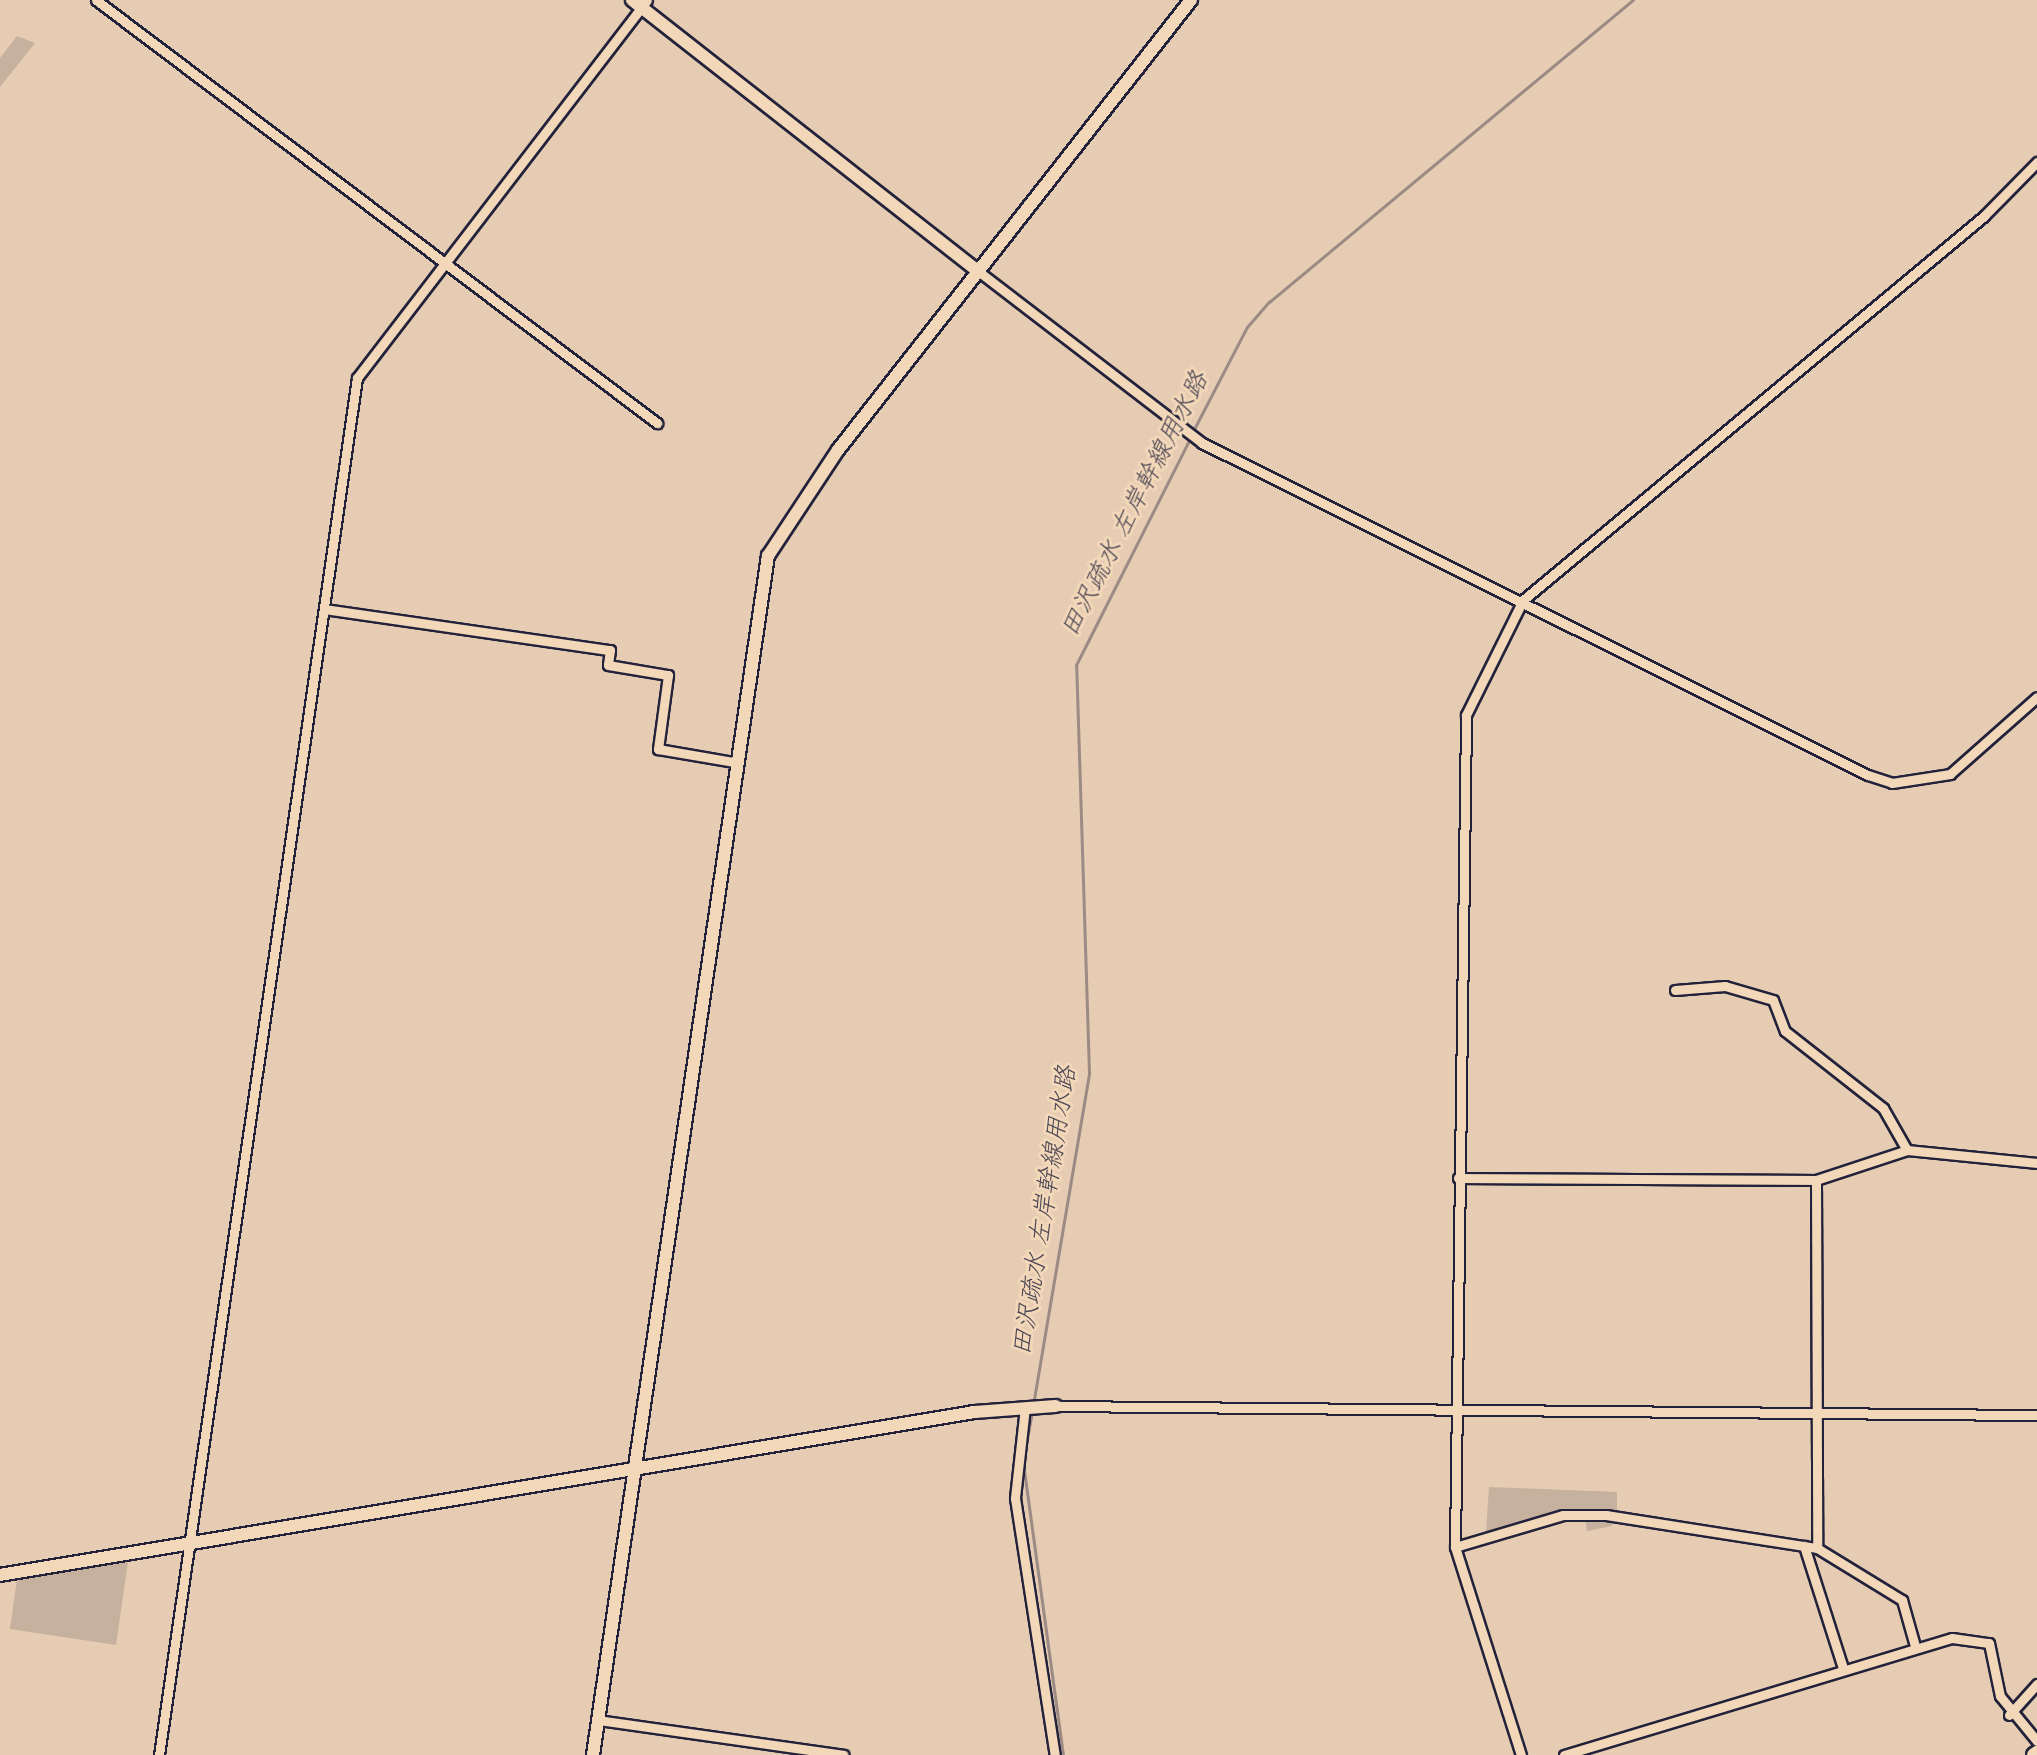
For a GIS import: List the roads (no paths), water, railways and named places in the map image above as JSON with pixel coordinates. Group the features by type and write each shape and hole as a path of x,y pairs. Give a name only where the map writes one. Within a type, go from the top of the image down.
{"street":[{"path":"96,0 657,423"},
{"path":"593,1755 756,608 776,539 978,271 1191,0"},
{"path":"159,1755 357,378 640,2 978,271 1198,440 1892,783 1964,767 2037,697"},
{"path":"1521,1755 1455,1547 1466,715 1523,600 1984,216 2037,162"},
{"path":"324,609 610,650 608,665 668,675 658,749 733,762"},
{"path":"1675,990 1725,986 1773,1000 1778,1024 1883,1108 1907,1150"},
{"path":"1458,1178 1816,1180 1907,1150 2037,1163"},
{"path":"1816,1180 1817,1548"},
{"path":"0,1575 1025,1407 2037,1415"},
{"path":"1025,1407 1015,1498 1055,1755"},
{"path":"1455,1547 1563,1515 1606,1515 1817,1548 1902,1600 1915,1646"},
{"path":"1804,1546 1843,1668"},
{"path":"1564,1755 1915,1646 1952,1638 1989,1643 2009,1715 2037,1741"},
{"path":"2009,1715 2037,1684"},
{"path":"598,1720 844,1755"}],"waterway":[{"name":"田沢疏水 左岸幹線用水路","path":"1193,431 1247,327 1269,302 1633,0"},
{"name":"田沢疏水 左岸幹線用水路","path":"1034,1399 1089,1073 1076,665 1190,438"},
{"name":"田沢疏水 左岸幹線用水路","path":"1024,1455 1032,1412"},
{"name":"田沢疏水 左岸幹線用水路","path":"1023,1463 1063,1755"}]}
